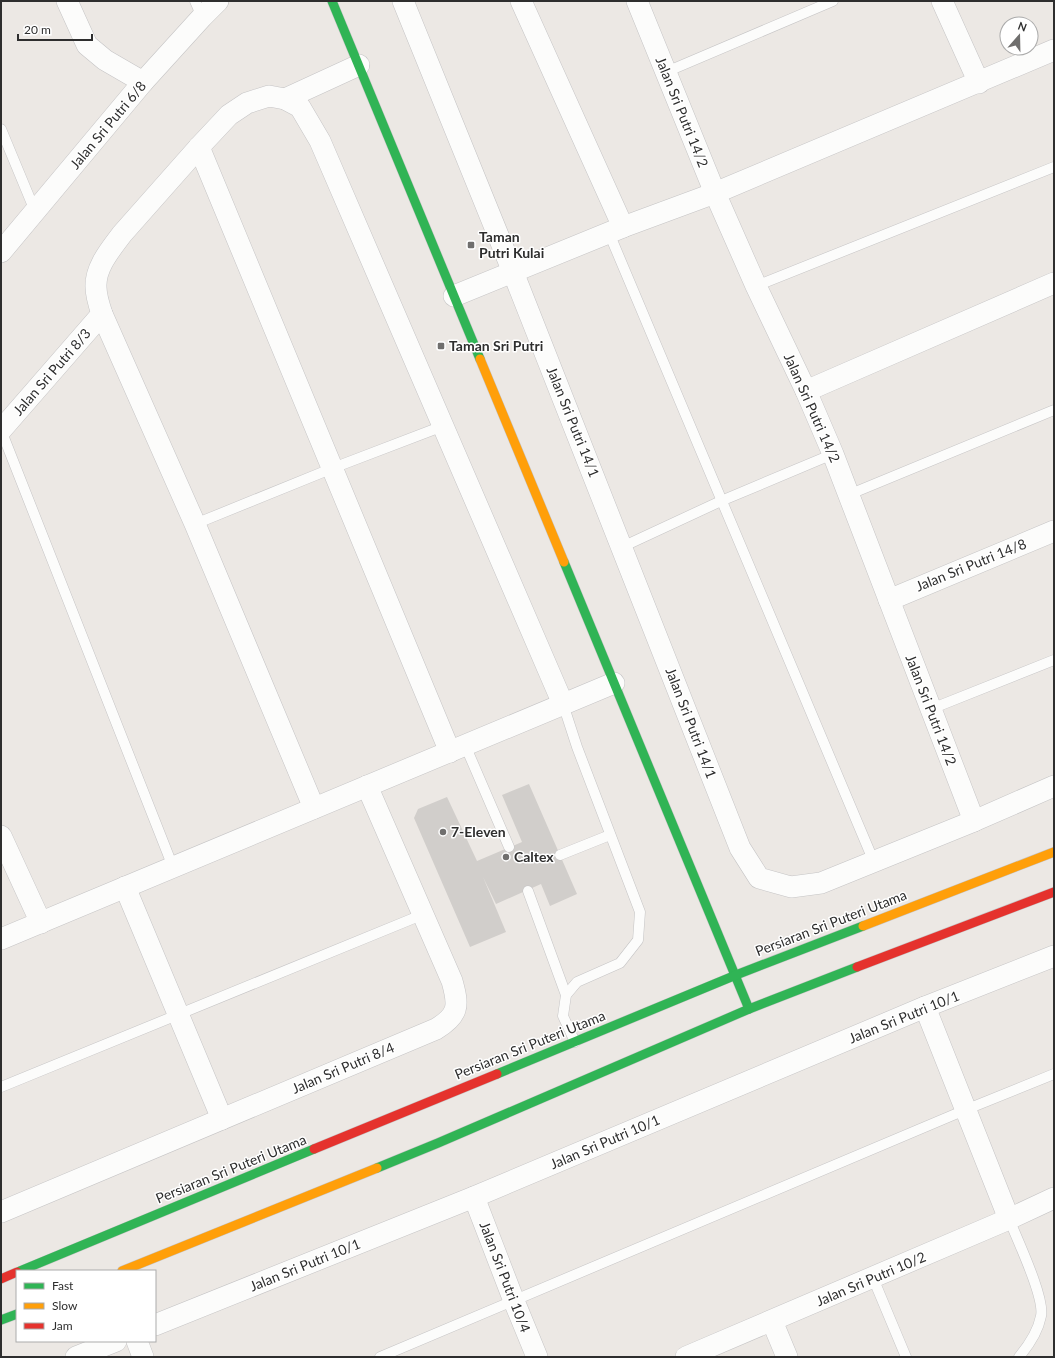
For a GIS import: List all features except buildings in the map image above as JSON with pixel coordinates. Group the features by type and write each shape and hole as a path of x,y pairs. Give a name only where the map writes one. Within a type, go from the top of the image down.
{"street":[{"path":"67,1 87,45 105,60 143,82"},
{"name":"Jalan Sri Putri 6/8","path":"1,252 143,82 198,9 218,1"},
{"path":"332,1 736,975 749,1010"},
{"name":"Jalan Sri Putri 14/1","path":"403,1 513,272 740,848 759,878 791,886 821,883 974,821 1054,786"},
{"path":"521,1 616,230"},
{"name":"Jalan Sri Putri 14/2","path":"637,1 715,193 756,286 806,391 833,454 974,821"},
{"path":"942,1 979,83"},
{"path":"454,296 616,230 715,193 979,83 1054,50"},
{"path":"285,99 358,65"},
{"path":"314,808 195,524 102,314 98,302 96,286 100,267 111,248 122,234 229,115 247,104 269,96 285,99 300,107 320,141 563,704"},
{"path":"199,147 333,468 458,748"},
{"path":"806,391 1054,283"},
{"name":"Jalan Sri Putri 8/3","path":"1,430 102,314"},
{"name":"Jalan Sri Putri 14/8","path":"889,600 1054,531"},
{"path":"1,939 614,683"},
{"name":"Jalan Sri Putri 8/4","path":"1,1212 436,1029 448,1021 456,1010 456,995 452,981 367,786"},
{"path":"1,836 41,922"},
{"name":"Persiaran Sri Puteri Utama","path":"22,1270 736,975 1054,852"},
{"path":"125,887 222,1119"},
{"path":"124,1270 438,1143 749,1010 1054,892"},
{"name":"Jalan Sri Putri 10/1","path":"156,1326 474,1197 925,1008 1054,956"},
{"path":"925,1008 1009,1219"},
{"name":"Jalan Sri Putri 10/4","path":"474,1197 514,1301 538,1357"},
{"name":"Jalan Sri Putri 10/2","path":"686,1357 873,1278 1054,1198"},
{"path":"1,1279 16,1272"},
{"path":"1,1320 16,1314"},
{"path":"772,1321 787,1357"},
{"path":"76,1357 114,1342"},
{"path":"137,1342 143,1357"}],"lane":[{"path":"666,72 833,1"},
{"path":"1,129 35,212"},
{"path":"756,286 1054,167"},
{"path":"616,230 721,501 874,862"},
{"path":"848,495 1054,410"},
{"path":"195,524 333,468 443,426"},
{"path":"1,430 173,867"},
{"path":"622,547 721,501 833,454"},
{"path":"931,709 1054,660"},
{"path":"563,704 577,746 640,912 638,940 620,963 577,982 566,995"},
{"path":"458,748 509,847"},
{"path":"560,855 610,835"},
{"path":"528,890 566,995 563,1016 575,1042"},
{"path":"1,1087 424,914"},
{"path":"380,1357 965,1110 1054,1074"},
{"path":"1009,1219 1038,1293 1042,1315 1033,1338 1019,1357"},
{"path":"873,1278 906,1357"}],"traffic: fast":[{"path":"332,1 480,359"},
{"path":"564,562 749,1009"},
{"path":"497,1074 736,975 863,926"},
{"path":"377,1168 749,1009 857,967"},
{"path":"22,1270 314,1149"},
{"path":"1,1320 16,1314"}],"traffic: slow":[{"path":"480,359 564,562"},
{"path":"863,926 1054,852"},
{"path":"124,1270 377,1168"}],"traffic: jam":[{"path":"857,967 1054,892"},
{"path":"314,1149 497,1074"},
{"path":"1,1279 16,1272"}],"place":[{"name":"Taman Putri Kulai","path":"471,245"},
{"name":"Taman Sri Putri","path":"441,346"},
{"name":"7-Eleven","path":"443,832"},
{"name":"Caltex","path":"506,857"}]}
